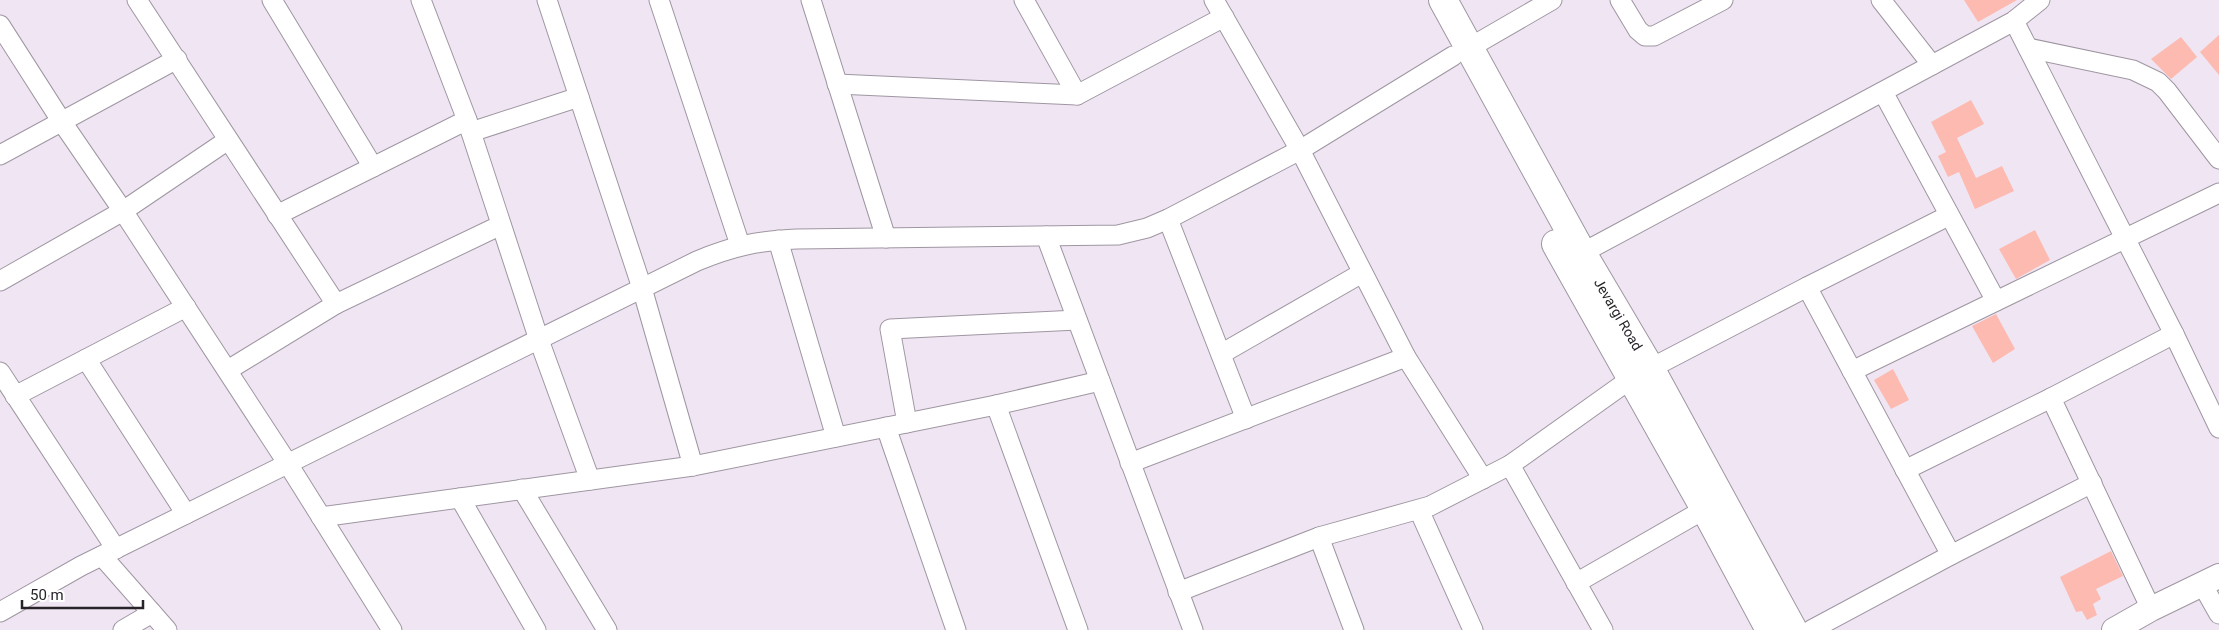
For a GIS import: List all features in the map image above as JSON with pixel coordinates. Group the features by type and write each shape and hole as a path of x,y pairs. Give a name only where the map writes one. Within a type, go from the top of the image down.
{"main road":[{"path":"1422,0 1461,52 1573,275 1641,373 1705,509 1770,630"},
{"name":"Jevargi Road","path":"1443,0 1461,52 1582,253 1641,373 1793,630"}],"street":[{"path":"137,0 336,304"},
{"path":"272,0 373,167"},
{"path":"547,0 642,288 693,466"},
{"path":"659,0 740,245"},
{"path":"811,0 886,238"},
{"path":"1024,0 1077,95"},
{"path":"1214,0 1300,150 1406,357 1483,478"},
{"path":"0,612 109,552 642,288 726,249 740,245 778,240 1118,235 1147,228 1168,219 1300,150 1461,52 1552,0"},
{"path":"1620,0 1638,30 1645,36 1654,36 1723,0"},
{"path":"1881,0 1932,65"},
{"path":"1582,253 2014,21 2040,0"},
{"path":"427,2 539,340 590,480"},
{"path":"837,84 1077,95 1224,17"},
{"path":"2014,21 2174,334 2219,428"},
{"path":"0,25 62,122 228,370 392,630"},
{"path":"2028,48 2133,70 2147,75 2167,91 2219,159"},
{"path":"0,155 177,59"},
{"path":"1883,92 1948,216 1996,301"},
{"path":"277,215 373,167 469,126 579,97"},
{"path":"0,281 123,211 228,140"},
{"path":"1852,371 2219,193"},
{"path":"1178,592 1319,537 1430,506 1510,465 1641,373 1948,216"},
{"path":"1168,219 1246,418"},
{"path":"228,370 336,304 501,225"},
{"path":"1046,236 1193,630"},
{"path":"778,240 836,437"},
{"path":"1221,354 1362,272"},
{"path":"1807,287 1951,555"},
{"path":"15,396 186,307"},
{"path":"907,423 890,329 1077,320"},
{"path":"1905,470 2051,398 2174,334"},
{"path":"1130,463 1406,357"},
{"path":"86,359 186,514"},
{"path":"0,372 109,552 166,630"},
{"path":"321,517 693,466 996,405 1100,381"},
{"path":"2051,398 2151,609"},
{"path":"996,405 1078,630"},
{"path":"886,427 956,630"},
{"path":"1510,465 1603,630"},
{"path":"1811,630 1951,555 2092,484"},
{"path":"522,489 607,630"},
{"path":"460,498 536,630"},
{"path":"1576,583 1705,509"},
{"path":"1419,510 1473,630"},
{"path":"1319,537 1354,630"},
{"path":"2116,630 2151,609 2211,580 2219,614"},
{"path":"123,630 152,613"}],"building":[{"path":"1964,0 2017,0 1978,22"},
{"path":"2219,35 2219,75 2200,52"},
{"path":"2181,37 2197,57 2171,79 2151,59"},
{"path":"1971,100 1984,124 1957,138 1976,178 2002,166 2014,191 1975,209 1959,172 1948,177 1938,156 1946,152 1931,122"},
{"path":"2035,230 2050,260 2016,279 1999,249"},
{"path":"1996,314 2015,349 1993,363 1972,326"},
{"path":"1893,369 1909,400 1891,409 1874,380"},
{"path":"2111,551 2123,576 2096,589 2101,599 2093,604 2097,615 2087,620 2082,611 2076,612 2060,577"}]}
